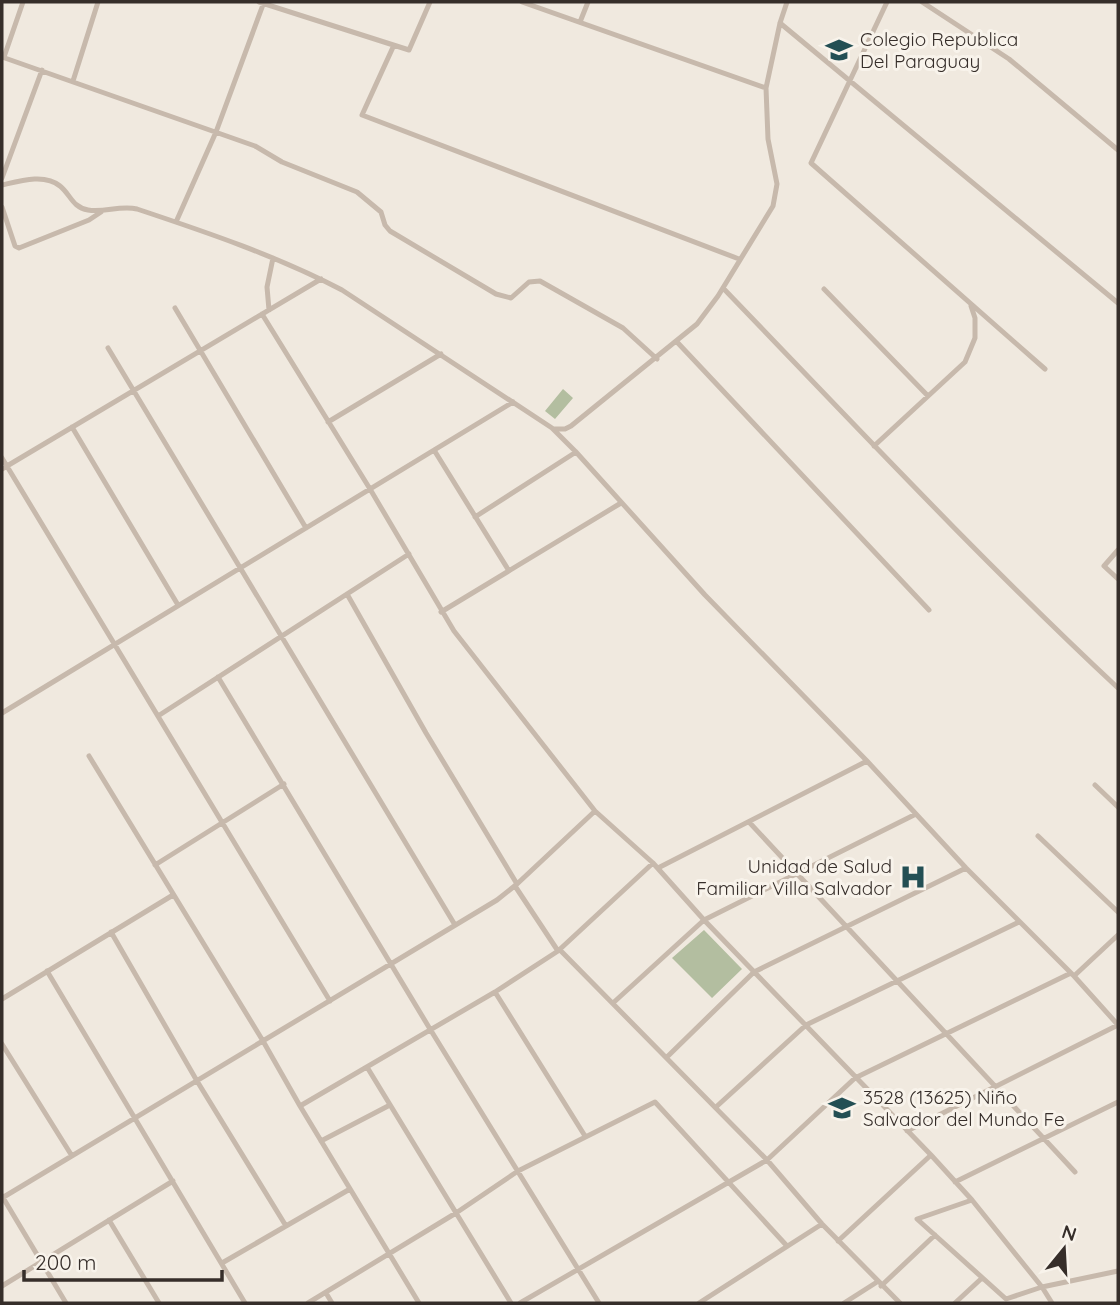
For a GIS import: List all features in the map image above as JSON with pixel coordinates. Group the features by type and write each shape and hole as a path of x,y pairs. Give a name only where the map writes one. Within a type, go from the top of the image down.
{"street":[{"path":"23,2 3,57 258,147 282,162 356,192 381,212 390,231 496,295 511,298 529,282 540,281 623,328 657,359"},
{"path":"73,81 98,2"},
{"path":"176,222 216,132 262,2 409,50 430,2"},
{"path":"522,2 766,88"},
{"path":"580,22 588,2"},
{"path":"552,428 565,429 572,426 697,324 723,288 773,206 777,191 768,139 766,88 787,2"},
{"path":"887,2 811,163 1045,369"},
{"path":"922,2 1009,59 1118,150"},
{"path":"780,23 1118,303"},
{"path":"394,45 362,115 739,259"},
{"path":"2,178 42,70"},
{"path":"2,185 28,180 57,183 80,208 132,208 273,258 321,279 552,428 705,595 1118,1025 907,1131"},
{"path":"2,207 4,220 15,246 19,248 89,220 103,210"},
{"path":"273,258 267,287 266,312 441,612 496,687 595,811 658,868 704,920 972,1200 1052,1303"},
{"path":"4,467 321,279"},
{"path":"723,288 1041,616 1118,688"},
{"path":"824,289 928,396"},
{"path":"874,446 965,362 975,338 975,318 969,303"},
{"path":"175,308 306,528"},
{"path":"677,342 929,610"},
{"path":"107,348 455,925"},
{"path":"328,422 441,354"},
{"path":"2,713 513,402"},
{"path":"72,427 178,606"},
{"path":"433,450 509,571"},
{"path":"475,517 576,452"},
{"path":"2,458 4,467 330,1001"},
{"path":"441,612 621,503"},
{"path":"1118,550 1104,566 1118,579"},
{"path":"158,716 409,554"},
{"path":"347,594 516,885 559,951 716,1107 767,1160 822,1224 900,1303"},
{"path":"218,677 599,1303"},
{"path":"89,755 419,1303"},
{"path":"658,868 867,761"},
{"path":"155,865 284,785"},
{"path":"1095,785 1117,803"},
{"path":"66,1303 2,1197 497,900 595,811"},
{"path":"613,1003 704,920 915,815"},
{"path":"749,822 1075,1172"},
{"path":"1038,836 1118,912"},
{"path":"300,1106 495,992 559,951 653,863"},
{"path":"667,1057 754,972 966,868"},
{"path":"2,999 173,895"},
{"path":"716,1107 806,1025 1019,922"},
{"path":"111,932 197,1081 286,1226"},
{"path":"520,1303 767,1160 855,1078 1072,975 1118,934"},
{"path":"47,971 246,1303"},
{"path":"495,992 585,1136"},
{"path":"2,1044 72,1156"},
{"path":"367,1067 512,1303"},
{"path":"309,1303 456,1213 518,1171 655,1102 787,1246"},
{"path":"955,1182 1118,1102"},
{"path":"321,1141 390,1105"},
{"path":"838,1241 931,1155"},
{"path":"2,1286 173,1181"},
{"path":"222,1264 350,1189"},
{"path":"972,1200 918,1219 1006,1299 1042,1287 1118,1271"},
{"path":"109,1220 159,1303"},
{"path":"699,1303 822,1224"},
{"path":"844,1303 879,1284 935,1235"},
{"path":"955,1303 982,1278"},
{"path":"326,1293 332,1303"}],"green space":[{"path":"563,389 573,398 555,419 545,411"},
{"path":"704,930 742,969 712,998 672,958"}],"place":[{"name":"Colegio Republica Del Paraguay","path":"839,50"},
{"name":"Unidad de Salud Familiar Villa Salvador","path":"913,877"},
{"name":"3528 (13625) Niño Salvador del Mundo Fe","path":"842,1108"}]}
